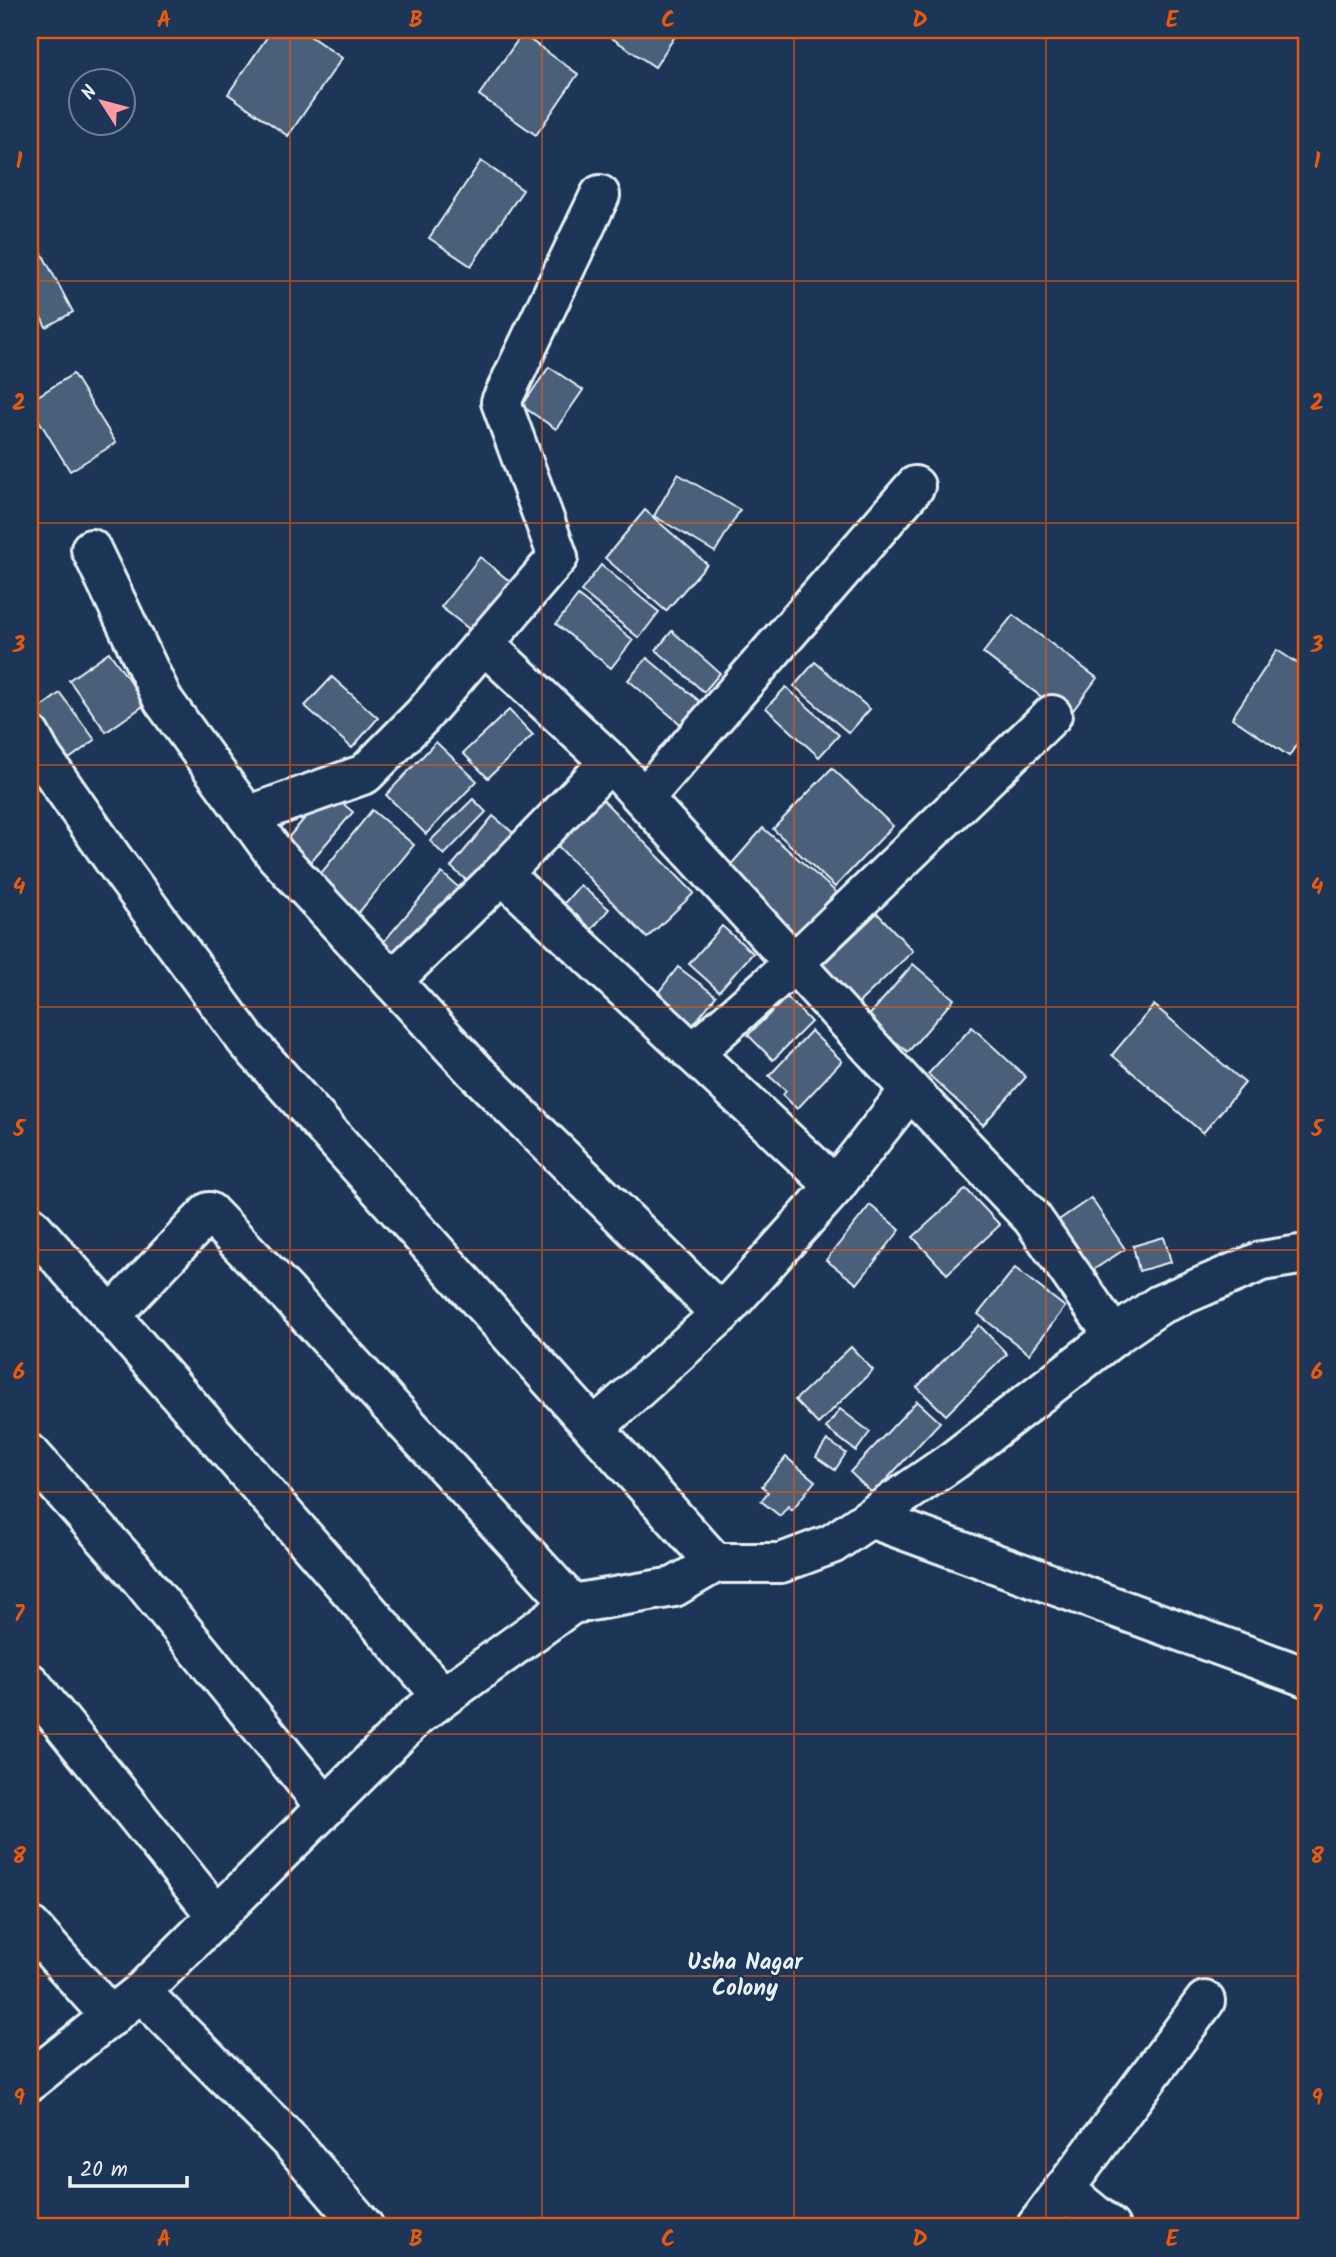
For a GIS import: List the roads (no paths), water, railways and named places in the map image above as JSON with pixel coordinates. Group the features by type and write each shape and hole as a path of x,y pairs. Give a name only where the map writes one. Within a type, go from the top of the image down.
{"street":[{"path":"247,816 365,774 423,715 558,557 501,402 600,195"},
{"path":"644,798 915,486"},
{"path":"91,549 163,700 275,854 475,1071 720,1314"},
{"path":"484,644 610,762 910,1090 1032,1217 1114,1336"},
{"path":"692,1053 794,963 1052,715"},
{"path":"34,752 246,1040 715,1563"},
{"path":"392,981 502,874 610,762"},
{"path":"502,874 835,1186"},
{"path":"594,1427 720,1314 835,1186 910,1090"},
{"path":"111,1316 209,1212 287,1293 572,1604"},
{"path":"30,1225 443,1697"},
{"path":"30,2081 141,1992 417,1716 572,1604 674,1587 715,1563 781,1563 832,1544 954,1460 1114,1336 1159,1305 1262,1261 1306,1254"},
{"path":"30,1454 132,1568 326,1807"},
{"path":"870,1518 1306,1676"},
{"path":"30,1683 217,1916"},
{"path":"30,1926 111,2017"},
{"path":"141,1992 291,2142 364,2227"},
{"path":"1036,2227 1205,2001"},
{"path":"1065,2189 1110,2227"}],"district":[{"name":"Usha Nagar Colony","path":"745,1974"}]}
